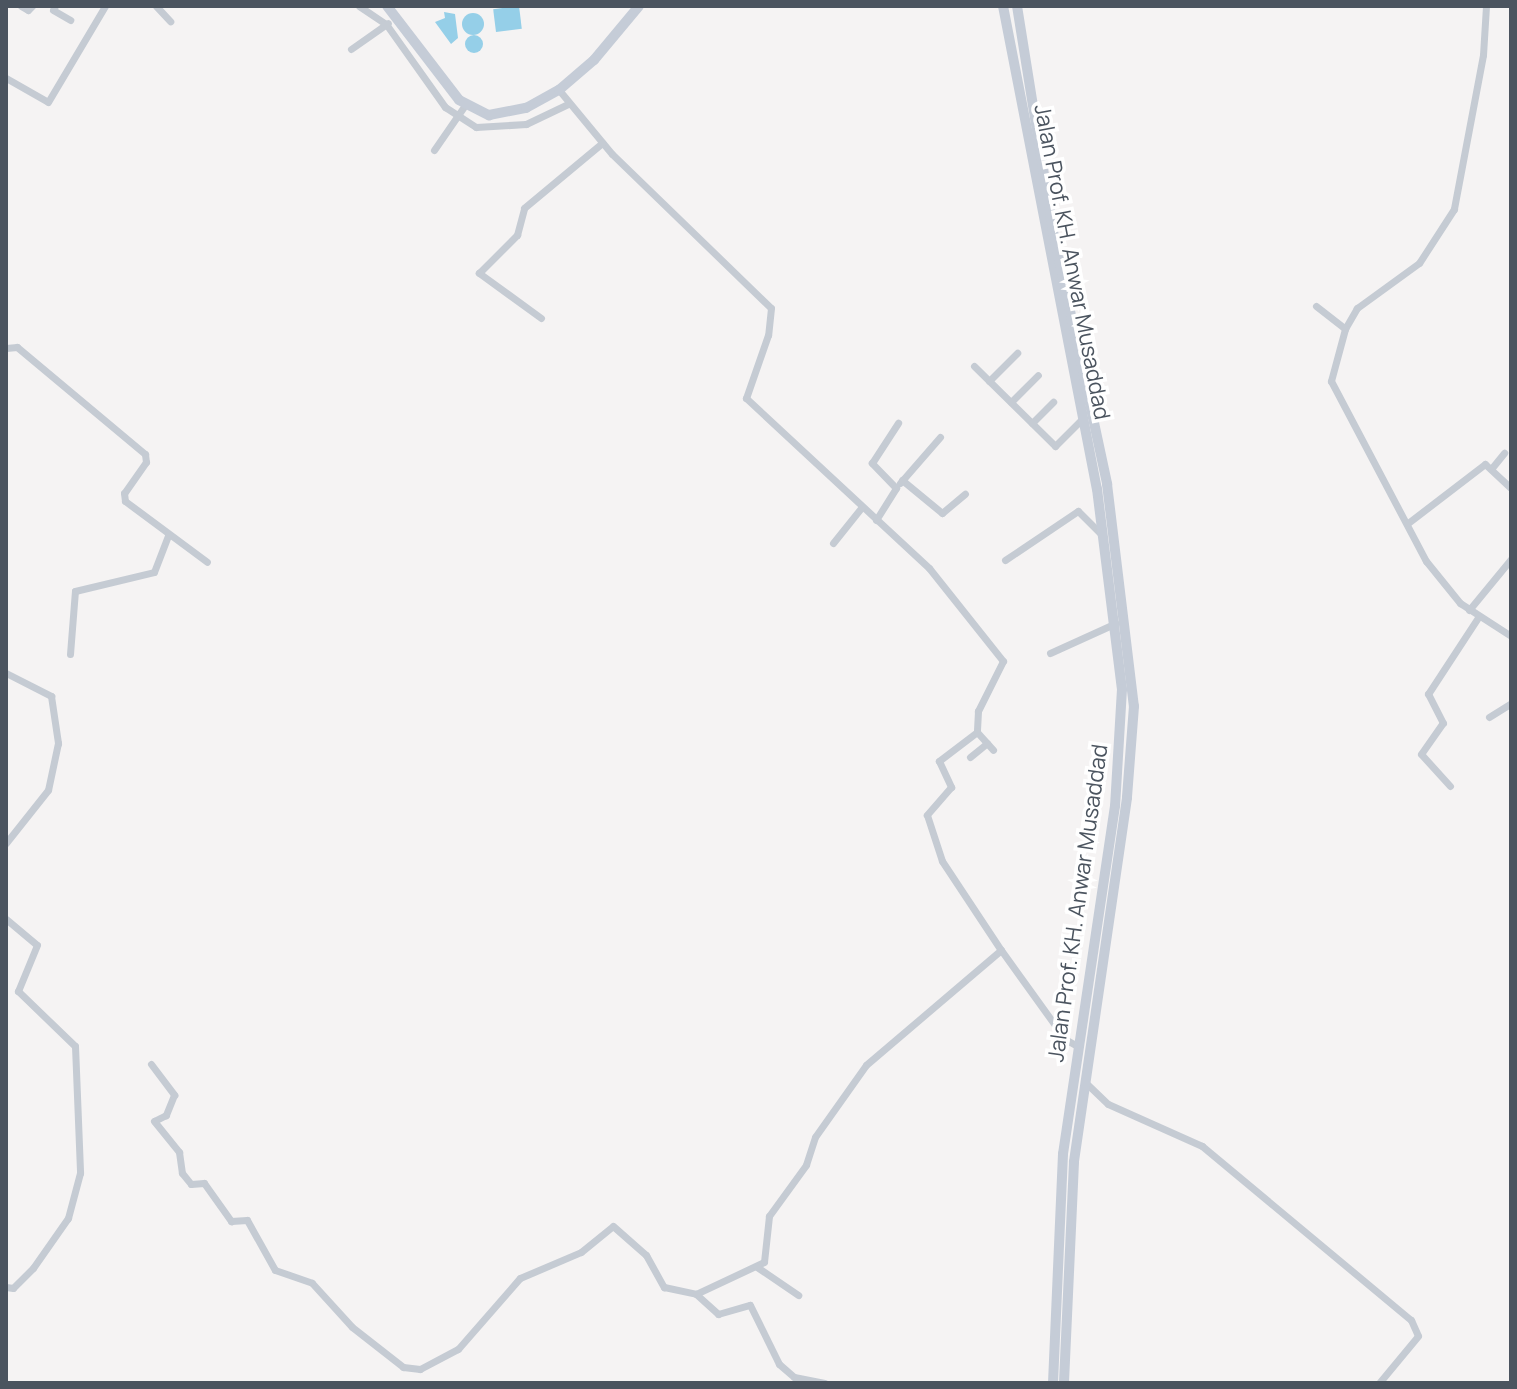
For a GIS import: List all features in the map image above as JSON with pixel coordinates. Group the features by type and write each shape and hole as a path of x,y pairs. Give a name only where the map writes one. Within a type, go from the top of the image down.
{"street":[{"path":"21,6 28,10 32,6"},
{"path":"55,6 53,10 70,20"},
{"path":"6,78 48,102 105,6"},
{"path":"156,6 170,21"},
{"path":"359,6 391,21 461,112 498,115 564,97"},
{"path":"387,6 391,21 476,127 514,127 564,97 639,6"},
{"name":"Jalan Prof. KH. Anwar Musaddad","path":"1003,6 1104,537 1114,572 1116,623 1127,690"},
{"name":"Jalan Prof. KH. Anwar Musaddad","path":"1017,6 1114,572 1127,690 1096,970 1059,1187 1053,1383"},
{"path":"1486,6 1481,69 1454,209 1419,263 1357,308 1345,329 1331,384 1426,561 1469,610 1511,636"},
{"path":"351,49 391,21"},
{"path":"564,97 602,143 771,308 763,354 745,396 951,591 1003,661 978,711 977,732 993,750"},
{"path":"434,150 461,112"},
{"path":"541,318 479,274 517,235 524,208 602,143"},
{"path":"1316,306 1345,329"},
{"path":"6,348 17,347 145,454 146,462 123,497 168,535 207,562"},
{"path":"989,381 1017,353"},
{"path":"974,366 1055,446 1083,418"},
{"path":"1011,402 1038,375"},
{"path":"1032,423 1053,402"},
{"path":"896,488 872,463 898,423"},
{"path":"876,520 902,480 940,437"},
{"path":"1491,469 1504,453"},
{"path":"1408,523 1485,464 1511,488"},
{"path":"902,480 943,514 965,494"},
{"path":"833,543 861,508"},
{"path":"1005,560 1078,511 1104,537"},
{"path":"70,654 75,591 154,572 168,535"},
{"path":"1469,610 1511,559"},
{"path":"1450,786 1421,754 1443,723 1428,694 1479,616"},
{"path":"1050,653 1116,623"},
{"path":"6,673 51,696 58,743 48,790 6,843"},
{"path":"1489,717 1511,703"},
{"path":"977,732 939,761 951,787 927,815 942,861 1065,1039 1079,1047"},
{"path":"970,757 987,743"},
{"path":"6,919 37,945 18,991 75,1046 80,1158 68,1218 33,1268 13,1288 6,1287"},
{"path":"696,1294 757,1267 767,1257 769,1216 806,1165 815,1137 866,1065 1001,950"},
{"name":"Jalan Prof. KH. Anwar Musaddad","path":"1064,1383 1066,1255 1079,1047 1096,970"},
{"path":"151,1064 174,1090 166,1115 154,1121 163,1130 165,1140 180,1154 182,1173 191,1184 204,1183 231,1221 250,1222 275,1270 312,1283 352,1327 409,1370 458,1349 520,1278 581,1252 613,1226 646,1255 664,1287 696,1294 718,1314 750,1305 779,1364 794,1377 824,1383"},
{"path":"1079,1079 1108,1104 1202,1146 1411,1320 1418,1336 1379,1383"},
{"path":"757,1267 798,1295"}],"water":[{"path":"519,6 522,29 496,32 493,9"},
{"path":"444,12 455,14 458,38 451,44 435,22 445,18"},
{"path":"473,13 481,16 484,24 481,32 473,35 465,32 462,24 465,16"},
{"path":"474,35 483,44 474,53 465,44"}]}
